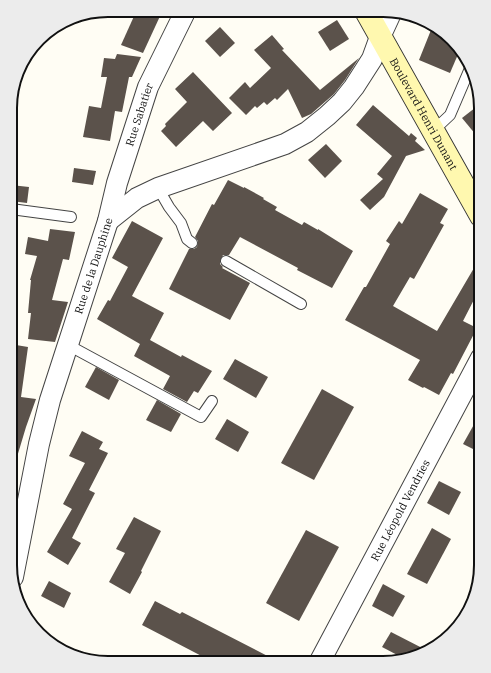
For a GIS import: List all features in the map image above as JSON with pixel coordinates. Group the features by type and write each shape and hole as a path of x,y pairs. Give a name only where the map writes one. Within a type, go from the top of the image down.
{"main road":[{"name":"Boulevard Henri Dunant","path":"369,17 474,204"}],"street":[{"name":"Rue Sabatier","path":"108,221 116,183 148,87 183,17"},
{"name":"Rue de la Dauphine","path":"17,557 39,444 50,400 108,221 137,198 158,188 285,144 307,132 342,102 354,87 372,59 389,18"},
{"name":"Rue Léopold Vendries","path":"323,656 474,371"}],"lane":[{"path":"433,131 450,115 467,74"},
{"path":"158,188 192,243"},
{"path":"17,210 71,217"},
{"path":"226,261 301,304"},
{"path":"68,345 201,417 212,401"}],"building":[{"path":"134,17 160,17 143,53 121,45"},
{"path":"337,20 349,39 330,51 318,32"},
{"path":"220,27 235,43 220,57 205,41"},
{"path":"431,31 443,40 457,56 450,73 419,60"},
{"path":"272,35 284,49 282,50 320,90 359,58 334,94 311,114 302,118 288,89 277,100 275,98 267,105 264,102 257,108 255,106 246,115 229,98 245,82 250,88 271,68 254,50"},
{"path":"117,54 141,57 132,77 129,77 122,112 115,111 110,141 83,137 89,106 101,108 107,77 101,77 104,58 115,59"},
{"path":"193,72 232,113 213,131 203,121 176,147 161,131 166,126 165,124 187,102 175,89"},
{"path":"373,105 409,136 411,133 417,138 415,141 425,150 406,156 384,197 370,210 360,200 383,179 377,174 392,156 356,125"},
{"path":"474,109 474,133 462,118"},
{"path":"326,144 342,161 325,178 308,160"},
{"path":"74,168 96,171 93,185 72,182"},
{"path":"228,180 264,198 263,199 277,207 275,210 302,225 304,222 318,229 353,251 332,288 297,270 298,268 240,237 229,255 223,255 220,261 220,264 223,267 222,268 250,283 230,320 169,289 189,249 194,249 197,247 198,241 195,237 212,204 214,205"},
{"path":"17,186 29,187 27,203 17,202"},
{"path":"420,193 448,209 440,223 444,225 414,279 410,277 393,306 437,331 474,268 474,300 463,321 474,326 474,334 453,374 451,373 439,395 408,380 420,360 345,320 364,287 366,287 390,244 386,241 399,221 402,224"},
{"path":"132,221 163,238 132,296 164,313 150,340 181,357 182,355 212,371 198,393 194,391 187,402 163,389 170,376 134,356 140,344 97,319 108,300 110,301 128,267 112,258"},
{"path":"50,229 75,232 69,260 63,259 52,300 68,302 55,342 28,339 31,313 28,313 30,280 37,256 25,254 28,237 48,241"},
{"path":"17,345 28,347 21,397 36,399 17,457"},
{"path":"235,359 268,377 256,398 223,379"},
{"path":"96,367 119,380 109,400 85,387"},
{"path":"322,389 354,407 314,480 281,463"},
{"path":"157,400 181,414 171,432 146,420"},
{"path":"227,419 249,432 238,452 215,439"},
{"path":"474,424 474,450 463,444"},
{"path":"82,431 103,442 99,449 108,453 89,490 95,493 72,538 81,543 68,565 47,552 72,509 63,504 85,463 69,456"},
{"path":"439,481 461,492 449,515 427,503"},
{"path":"134,517 161,531 130,594 109,582 125,553 116,549"},
{"path":"432,528 451,539 427,584 407,574"},
{"path":"306,530 339,547 299,621 266,603"},
{"path":"49,581 71,593 64,608 41,596"},
{"path":"383,584 405,596 393,617 372,606"},
{"path":"155,601 180,614 182,612 267,656 202,656 142,625"},
{"path":"391,632 421,648 397,655 382,647"}]}
